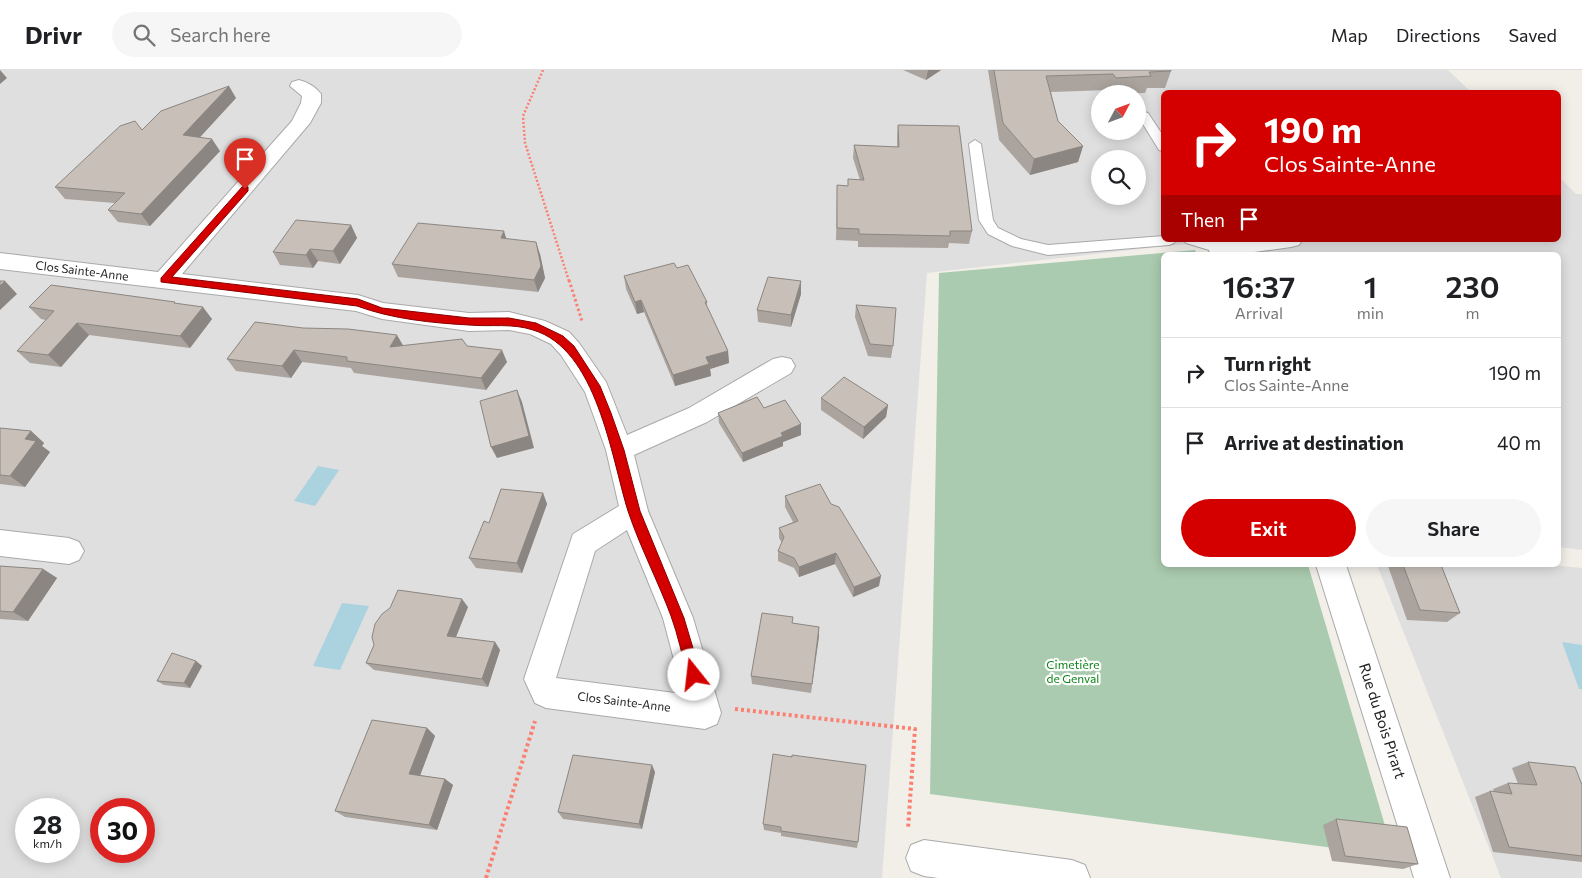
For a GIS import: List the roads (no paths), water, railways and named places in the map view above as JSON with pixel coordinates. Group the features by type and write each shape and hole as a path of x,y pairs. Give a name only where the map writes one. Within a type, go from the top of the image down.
{"street":[{"path":"164,280 300,123 311,103 312,94 299,86"},
{"path":"1219,248 1272,242"},
{"name":"Clos Sainte-Anne","path":"0,261 358,303 382,311 469,322 509,321 536,327 560,338 570,349 596,389 619,450 634,511 678,618 705,713 546,692 540,679 583,543 634,511"},
{"path":"619,450 698,415 782,366"},
{"path":"0,543 69,551"},
{"name":"Rue du Bois Pirart","path":"1333,567 1432,878"},
{"path":"924,858 1072,878"}],"lane":[{"path":"1146,119 1161,142"},
{"path":"975,144 986,220 993,231 1017,243 1048,250 1161,241"},
{"path":"1198,242 1219,248"}],"water":[{"path":"318,466 339,470 315,506 294,501"},
{"path":"342,603 369,606 340,670 313,666"},
{"path":"1562,642 1582,645 1582,689 1579,689"}],"park label":[{"name":"Cimetière de Genval","path":"1073,672"}]}
